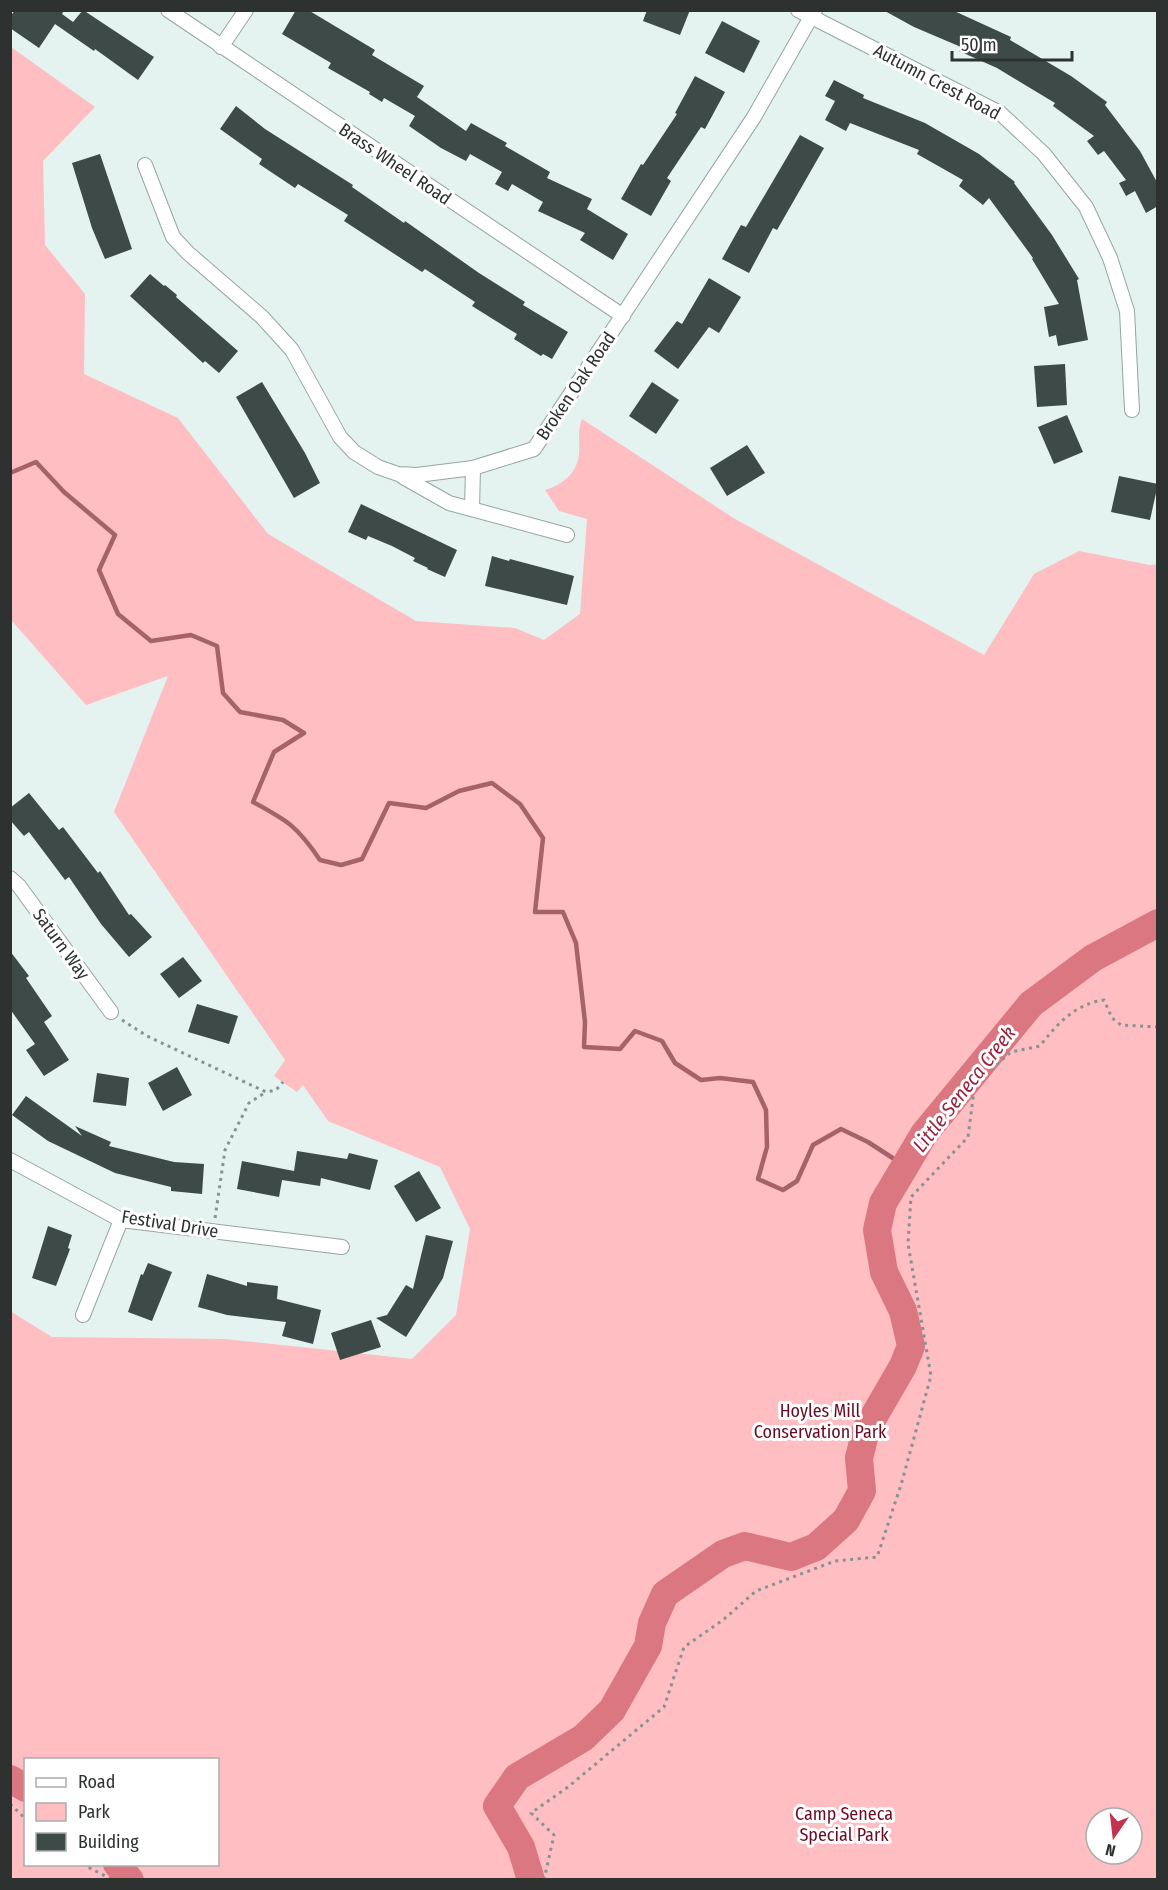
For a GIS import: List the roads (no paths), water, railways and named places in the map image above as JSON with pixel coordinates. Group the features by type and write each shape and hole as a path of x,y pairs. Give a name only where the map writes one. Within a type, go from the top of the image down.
{"street":[{"name":"Brass Wheel Road","path":"168,10 623,316"},
{"path":"221,47 246,10"},
{"name":"Autumn Crest Road","path":"798,10 813,14 1000,112 1044,154 1086,207 1111,261 1127,312 1131,410"},
{"name":"Broken Oak Road","path":"145,165 173,237 188,253 262,317 292,350 340,436 354,452 398,474 417,475 473,468 534,449 754,117 813,14"},
{"path":"472,509 473,468"},
{"path":"398,474 449,502 567,535"},
{"name":"Saturn Way","path":"10,878 19,886 111,1012"},
{"name":"Festival Drive","path":"10,1160 121,1220 342,1246"},
{"path":"83,1315 121,1220"}],"waterway":[{"path":"10,473 36,462 64,492 115,535 99,570 118,614 151,641 191,635 217,646 223,693 240,712 283,720 304,733 274,752 253,802 291,825 305,839 320,860 341,865 362,859 389,803 426,808 459,791 492,783 520,804 543,838 535,912 563,912 576,943 585,1022 584,1047 620,1049 635,1031 662,1041 675,1063 701,1080 720,1078 753,1082 766,1110 767,1147 758,1179 783,1190 797,1181 813,1145 841,1129 868,1142 905,1166"},
{"name":"Little Seneca Creek","path":"531,1880 521,1847 497,1806 517,1777 583,1738 612,1710 648,1646 652,1623 665,1594 723,1554 745,1546 791,1557 816,1547 846,1520 862,1491 859,1458 866,1430 903,1366 911,1346 903,1311 884,1272 877,1230 883,1203 924,1134 1031,1004 1093,958 1158,923"},
{"name":"Little Seneca Creek","path":"10,1779 24,1787"},
{"name":"Little Seneca Creek","path":"119,1866 130,1880"}],"park label":[{"name":"Hoyles Mill Conservation Park","path":"820,1421"},
{"name":"Camp Seneca Special Park","path":"844,1824"}]}
